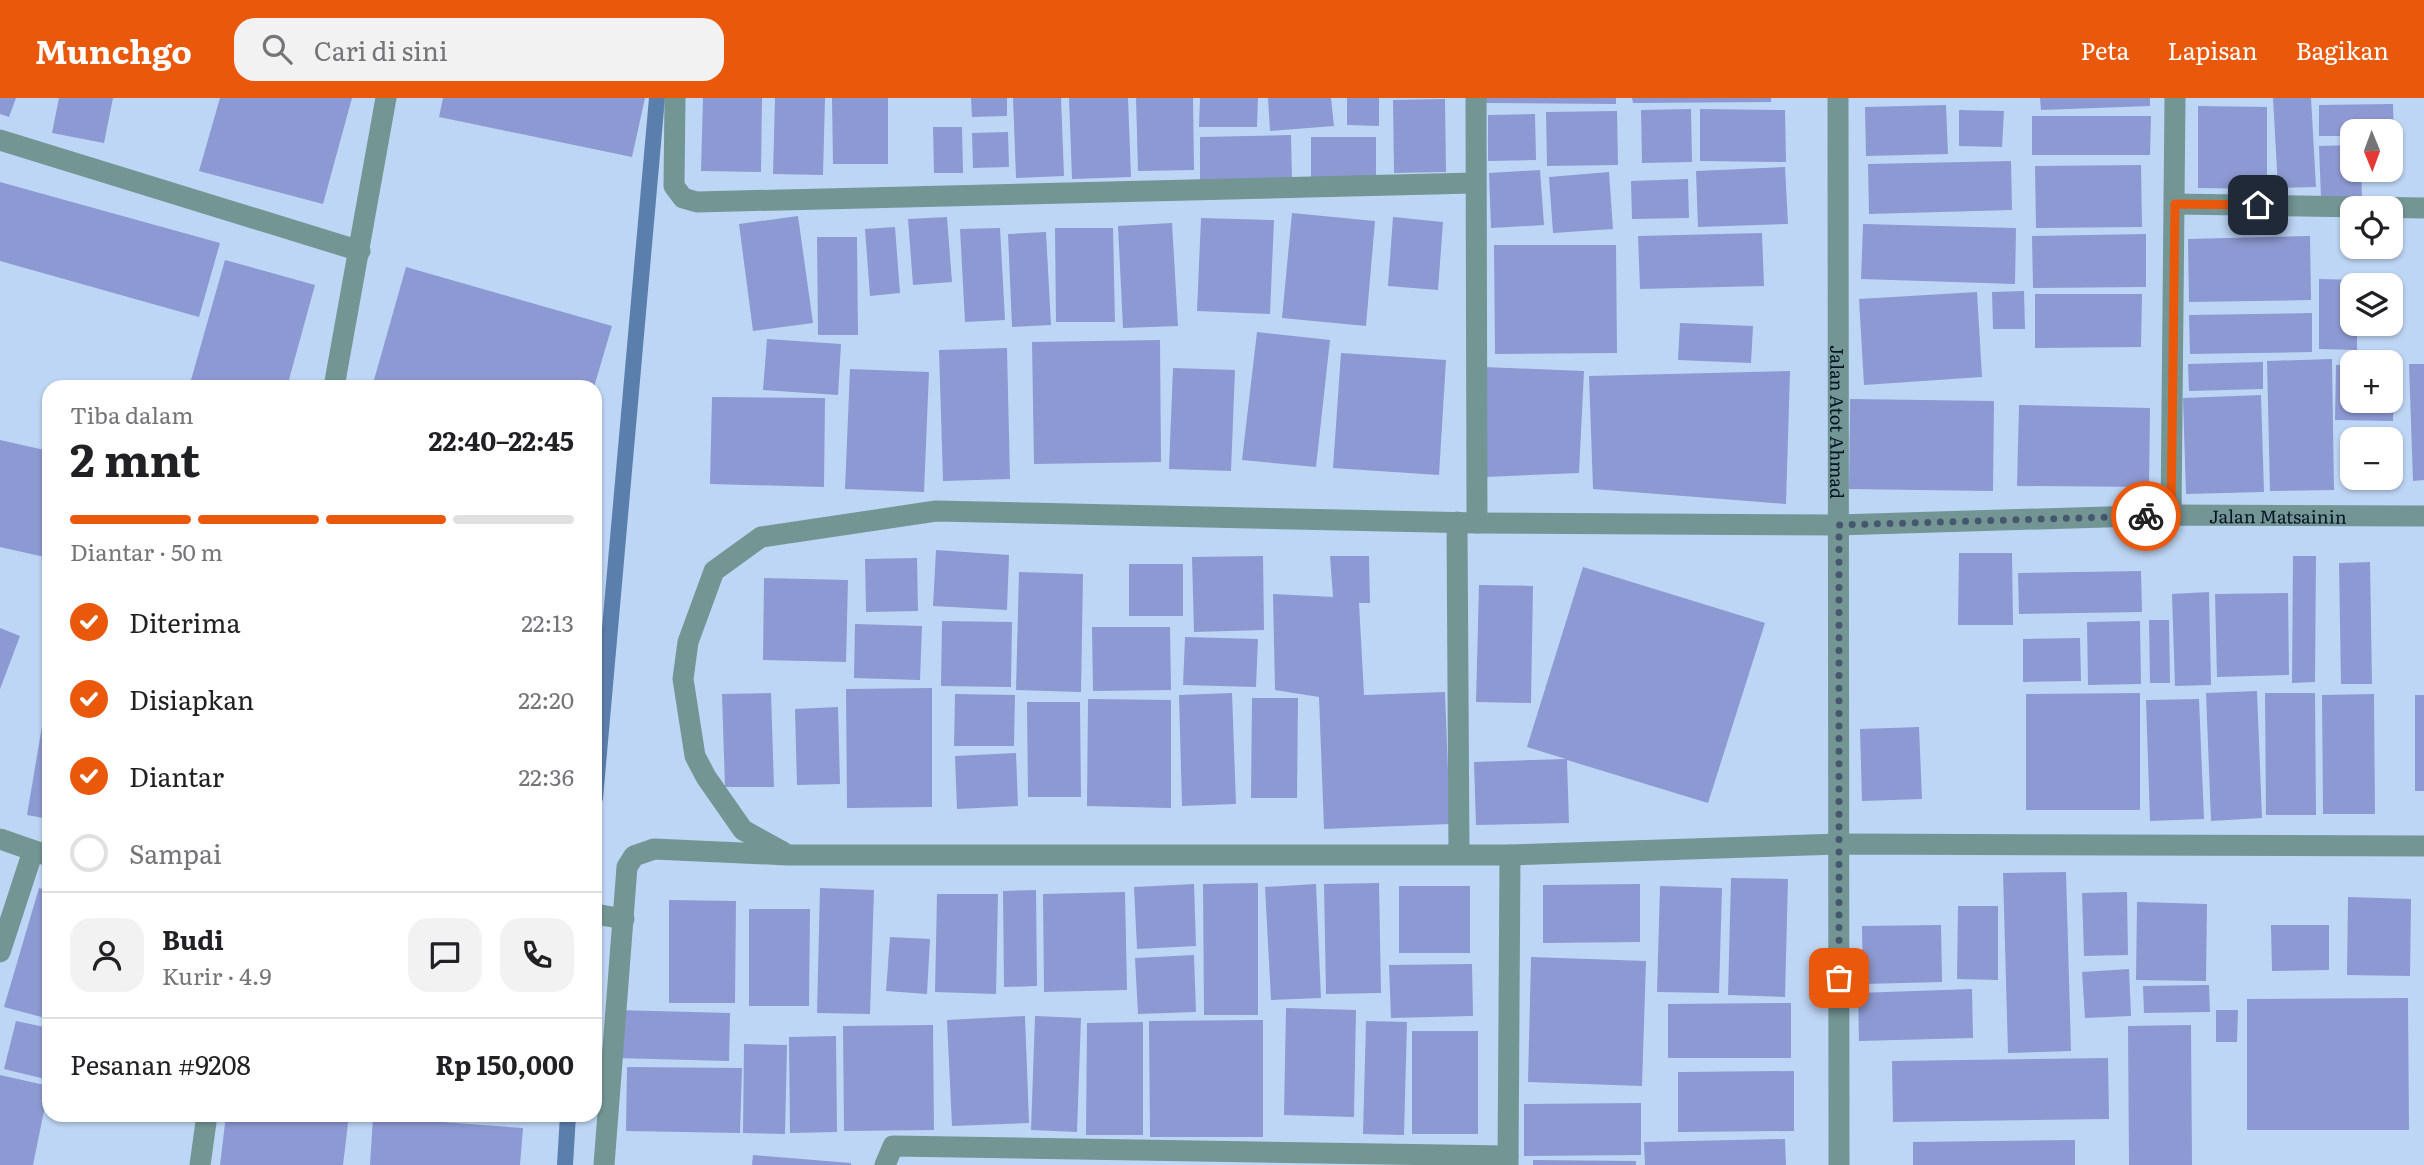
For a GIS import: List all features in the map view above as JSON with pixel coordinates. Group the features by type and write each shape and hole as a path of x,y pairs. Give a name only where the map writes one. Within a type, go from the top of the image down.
{"street":[{"path":"335,380 386,98"},
{"path":"675,98 672,170 674,186 683,198 697,202 1474,183"},
{"path":"1459,854 1476,98"},
{"name":"Jalan Atot Ahmad","path":"1838,98 1839,1165"},
{"path":"2171,515 2175,98"},
{"path":"0,140 360,251"},
{"path":"2175,204 2424,208"},
{"name":"Jalan Matsainin","path":"788,855 743,830 706,777 695,755 683,679 688,642 714,570 761,537 936,511 1467,523 1839,525 2171,515 2424,516"},
{"path":"0,839 41,853 0,952"},
{"path":"604,1165 627,867 635,856 654,849 788,855 1510,855 1839,844 2424,846"},
{"path":"885,1165 892,1146 1508,1160 1510,855"},
{"path":"602,915 624,919"},
{"path":"201,1165 205,1122"}],"building":[{"path":"0,98 16,98 9,117 0,114"},
{"path":"59,98 113,98 104,143 52,133"},
{"path":"220,98 352,98 323,204 199,171"},
{"path":"443,98 645,98 632,157 439,117"},
{"path":"703,98 762,98 761,172 701,171"},
{"path":"775,98 825,98 823,175 773,174"},
{"path":"832,98 888,98 888,164 833,164"},
{"path":"971,98 1007,98 1007,116 972,117"},
{"path":"1013,98 1061,98 1064,176 1016,178"},
{"path":"1069,98 1128,98 1131,177 1072,179"},
{"path":"1136,98 1193,98 1194,170 1138,171"},
{"path":"1200,98 1258,98 1257,127 1199,127"},
{"path":"1268,98 1331,98 1334,126 1270,131"},
{"path":"1347,98 1379,98 1379,126 1347,125"},
{"path":"1486,98 1616,98 1616,104 1486,103"},
{"path":"1632,98 1771,98 1771,102 1633,103"},
{"path":"2040,98 2150,98 2150,106 2041,110"},
{"path":"2273,98 2311,98 2316,187 2278,188"},
{"path":"1445,99 1446,172 1394,173 1393,100"},
{"path":"2393,104 2393,119 2340,119 2340,136 2319,136 2319,105"},
{"path":"1946,105 1948,154 1866,156 1865,107"},
{"path":"2198,106 2267,107 2267,189 2198,188"},
{"path":"1691,109 1692,162 1642,163 1641,110"},
{"path":"1700,109 1785,110 1786,162 1700,161"},
{"path":"1959,110 2004,111 2002,147 1959,146"},
{"path":"1617,111 1618,165 1547,166 1546,112"},
{"path":"1535,114 1536,160 1488,161 1488,115"},
{"path":"2032,116 2151,116 2150,155 2032,155"},
{"path":"933,127 962,127 963,173 934,173"},
{"path":"1008,132 1009,167 973,168 972,133"},
{"path":"1291,135 1292,179 1200,181 1200,137"},
{"path":"1311,137 1376,137 1376,178 1311,177"},
{"path":"2340,145 2340,182 2361,182 2362,196 2321,198 2319,146"},
{"path":"2011,161 2012,210 1869,214 1868,164"},
{"path":"2141,165 2142,227 2036,228 2035,166"},
{"path":"1785,167 1788,224 1698,227 1696,171"},
{"path":"1540,170 1544,225 1491,228 1489,173"},
{"path":"1609,172 1613,229 1553,233 1549,177"},
{"path":"1688,179 1689,218 1632,219 1631,181"},
{"path":"0,182 220,243 199,317 0,261"},
{"path":"1292,213 1375,221 1366,326 1282,318"},
{"path":"798,216 813,323 753,331 739,224"},
{"path":"947,217 952,282 913,285 908,219"},
{"path":"1393,217 1443,222 1438,290 1388,286"},
{"path":"1201,218 1274,220 1270,314 1197,311"},
{"path":"1172,223 1178,326 1123,328 1118,226"},
{"path":"1863,224 2016,228 2015,284 1861,279"},
{"path":"895,227 900,293 870,296 865,229"},
{"path":"1000,228 1005,320 965,322 960,229"},
{"path":"1055,228 1113,228 1115,322 1056,322"},
{"path":"1046,232 1051,325 1012,327 1008,234"},
{"path":"1762,233 1764,286 1640,289 1638,236"},
{"path":"2146,234 2146,287 2033,288 2032,236"},
{"path":"2310,236 2311,300 2189,302 2188,239"},
{"path":"817,237 857,237 858,335 818,335"},
{"path":"1494,245 1616,245 1617,353 1495,354"},
{"path":"225,260 315,285 289,380 191,380"},
{"path":"406,267 612,326 596,380 374,380"},
{"path":"2319,279 2340,280 2340,336 2357,336 2357,350 2319,349"},
{"path":"2024,291 2025,329 1993,329 1992,292"},
{"path":"1977,292 1982,377 1864,385 1859,299"},
{"path":"2035,294 2142,294 2141,347 2035,348"},
{"path":"2312,313 2312,352 2190,354 2189,315"},
{"path":"1680,323 1753,326 1751,363 1678,360"},
{"path":"1257,332 1330,340 1316,467 1242,460"},
{"path":"767,339 841,344 838,395 763,390"},
{"path":"1160,340 1161,462 1034,464 1032,342"},
{"path":"1007,348 1010,479 943,481 939,350"},
{"path":"1341,353 1446,360 1439,475 1333,468"},
{"path":"2332,359 2334,490 2270,491 2267,361"},
{"path":"2263,362 2263,389 2189,391 2188,364"},
{"path":"2409,364 2424,364 2424,480 2413,481"},
{"path":"2336,365 2340,365 2340,413 2393,413 2393,421 2335,420"},
{"path":"1484,367 1584,371 1579,473 1486,477"},
{"path":"1173,368 1235,370 1231,471 1169,469"},
{"path":"850,369 929,372 924,492 845,489"},
{"path":"1790,371 1786,504 1593,489 1589,376"},
{"path":"2261,395 2264,492 2186,494 2183,398"},
{"path":"712,397 825,398 824,487 710,484"},
{"path":"1850,399 1994,401 1993,491 1849,489"},
{"path":"2019,405 2150,408 2149,487 2017,486"},
{"path":"0,440 42,449 42,556 0,547"},
{"path":"936,550 1009,555 1007,610 933,606"},
{"path":"1959,553 2012,553 2013,625 1958,625"},
{"path":"1263,556 1264,630 1194,632 1192,557"},
{"path":"1330,556 1369,556 1370,603 1359,603 1364,695 1445,692 1450,824 1324,829 1319,697 1275,690 1273,594 1333,597"},
{"path":"2293,556 2316,556 2315,682 2292,683"},
{"path":"917,558 918,611 866,612 865,559"},
{"path":"2370,562 2372,684 2341,684 2339,563"},
{"path":"1129,564 1183,564 1183,616 1129,616"},
{"path":"1583,567 1765,623 1708,803 1567,760 1569,823 1476,825 1474,762 1566,759 1527,747"},
{"path":"2141,571 2142,612 2019,614 2018,573"},
{"path":"1019,572 1083,574 1081,692 1016,690"},
{"path":"764,578 848,580 846,662 763,660"},
{"path":"1479,585 1533,586 1531,703 1476,702"},
{"path":"2209,592 2211,685 2175,686 2172,594"},
{"path":"2288,593 2289,675 2217,677 2215,594"},
{"path":"2149,620 2169,620 2170,683 2150,683"},
{"path":"942,621 1012,622 1011,687 941,686"},
{"path":"2140,621 2141,684 2088,685 2087,622"},
{"path":"855,624 922,626 920,680 854,678"},
{"path":"1092,627 1170,627 1171,690 1093,691"},
{"path":"0,628 20,636 0,689"},
{"path":"1185,637 1258,639 1256,687 1183,685"},
{"path":"2080,638 2081,681 2023,682 2023,639"},
{"path":"932,688 932,807 847,808 846,689"},
{"path":"2257,691 2262,818 2211,821 2206,693"},
{"path":"771,693 774,787 725,787 722,694"},
{"path":"1232,693 1236,804 1182,806 1179,695"},
{"path":"2140,693 2140,810 2026,810 2026,694"},
{"path":"2265,693 2315,693 2316,815 2266,815"},
{"path":"955,694 1015,695 1014,746 954,746"},
{"path":"2374,694 2375,814 2323,814 2322,695"},
{"path":"2415,695 2424,695 2424,791 2415,791"},
{"path":"1252,698 1298,698 1297,798 1251,798"},
{"path":"1088,699 1171,700 1171,808 1087,806"},
{"path":"2199,699 2204,819 2150,821 2146,700"},
{"path":"1027,702 1080,702 1081,797 1028,797"},
{"path":"838,707 840,784 797,785 795,709"},
{"path":"42,726 42,818 27,815"},
{"path":"1919,727 1922,799 1862,801 1860,729"},
{"path":"1016,753 1018,806 957,809 955,756"},
{"path":"2066,872 2071,1051 2008,1053 2003,873"},
{"path":"1731,878 1788,879 1785,997 1728,995"},
{"path":"1258,883 1258,1015 1204,1015 1203,884"},
{"path":"1379,883 1381,993 1326,994 1324,884"},
{"path":"1194,884 1196,946 1137,949 1134,887"},
{"path":"1316,884 1321,998 1271,1000 1265,887"},
{"path":"1640,884 1640,942 1543,943 1543,885"},
{"path":"1399,886 1470,886 1470,953 1399,953"},
{"path":"1660,886 1722,888 1719,993 1657,992"},
{"path":"39,888 42,889 42,1017 4,1007"},
{"path":"820,888 874,890 870,1014 817,1013"},
{"path":"1036,890 1037,986 1004,987 1003,891"},
{"path":"1125,892 1127,990 1044,992 1043,894"},
{"path":"2127,892 2128,955 2084,956 2082,893"},
{"path":"937,894 998,894 996,994 935,992"},
{"path":"2348,897 2411,899 2410,976 2347,975"},
{"path":"669,900 736,901 735,1003 669,1003"},
{"path":"2137,902 2207,904 2206,981 2136,980"},
{"path":"1958,906 1998,906 1998,980 1957,979"},
{"path":"749,909 810,909 809,1006 749,1006"},
{"path":"1941,925 1942,982 1863,984 1862,926"},
{"path":"2271,925 2329,925 2329,970 2272,971"},
{"path":"890,937 930,939 927,994 886,991"},
{"path":"1194,955 1196,1012 1138,1014 1135,958"},
{"path":"1531,957 1646,961 1642,1086 1528,1082"},
{"path":"1472,964 1473,1016 1391,1018 1389,965"},
{"path":"2129,969 2131,1016 2085,1018 2082,972"},
{"path":"2209,985 2210,1012 2144,1013 2143,986"},
{"path":"1972,989 1973,1038 1859,1041 1858,993"},
{"path":"2408,998 2409,1130 2247,1130 2247,999"},
{"path":"1791,1003 1791,1058 1668,1058 1668,1004"},
{"path":"1286,1008 1356,1010 1354,1117 1284,1115"},
{"path":"616,1010 730,1013 729,1061 615,1058"},
{"path":"2216,1010 2238,1010 2237,1042 2216,1042"},
{"path":"1025,1016 1029,1123 952,1126 947,1020"},
{"path":"1035,1016 1081,1018 1077,1132 1031,1130"},
{"path":"1263,1020 1263,1137 1150,1137 1149,1021"},
{"path":"16,1021 42,1027 42,1078 4,1069"},
{"path":"1366,1021 1407,1022 1404,1135 1363,1134"},
{"path":"1143,1022 1143,1135 1086,1135 1087,1023"},
{"path":"933,1025 934,1130 844,1131 843,1026"},
{"path":"2191,1025 2192,1165 2129,1165 2128,1026"},
{"path":"1412,1031 1478,1031 1478,1134 1412,1134"},
{"path":"836,1036 837,1132 790,1133 789,1037"},
{"path":"744,1044 787,1045 785,1134 743,1133"},
{"path":"2108,1058 2109,1119 1893,1122 1892,1061"},
{"path":"627,1067 742,1068 740,1133 626,1131"},
{"path":"1794,1071 1794,1131 1678,1132 1678,1072"},
{"path":"0,1075 42,1084 42,1121 33,1165 0,1165"},
{"path":"1641,1103 1641,1155 1524,1156 1524,1104"},
{"path":"225,1122 348,1122 343,1165 220,1165"},
{"path":"373,1122 441,1122 523,1128 520,1165 370,1165"},
{"path":"1785,1139 1786,1165 1645,1165 1644,1142"},
{"path":"2075,1140 2075,1165 1913,1165 1913,1142"},
{"path":"753,1155 851,1163 851,1165 752,1165"},
{"path":"1533,1160 1636,1161 1636,1165 1533,1165"}],"waterway":[{"path":"602,719 657,98"},
{"path":"565,1165 568,1122"}],"way so far":[{"path":"1839,978 1839,525 2146,516"}],"route":[{"path":"2146,516 2171,515 2175,204 2258,205"}]}
